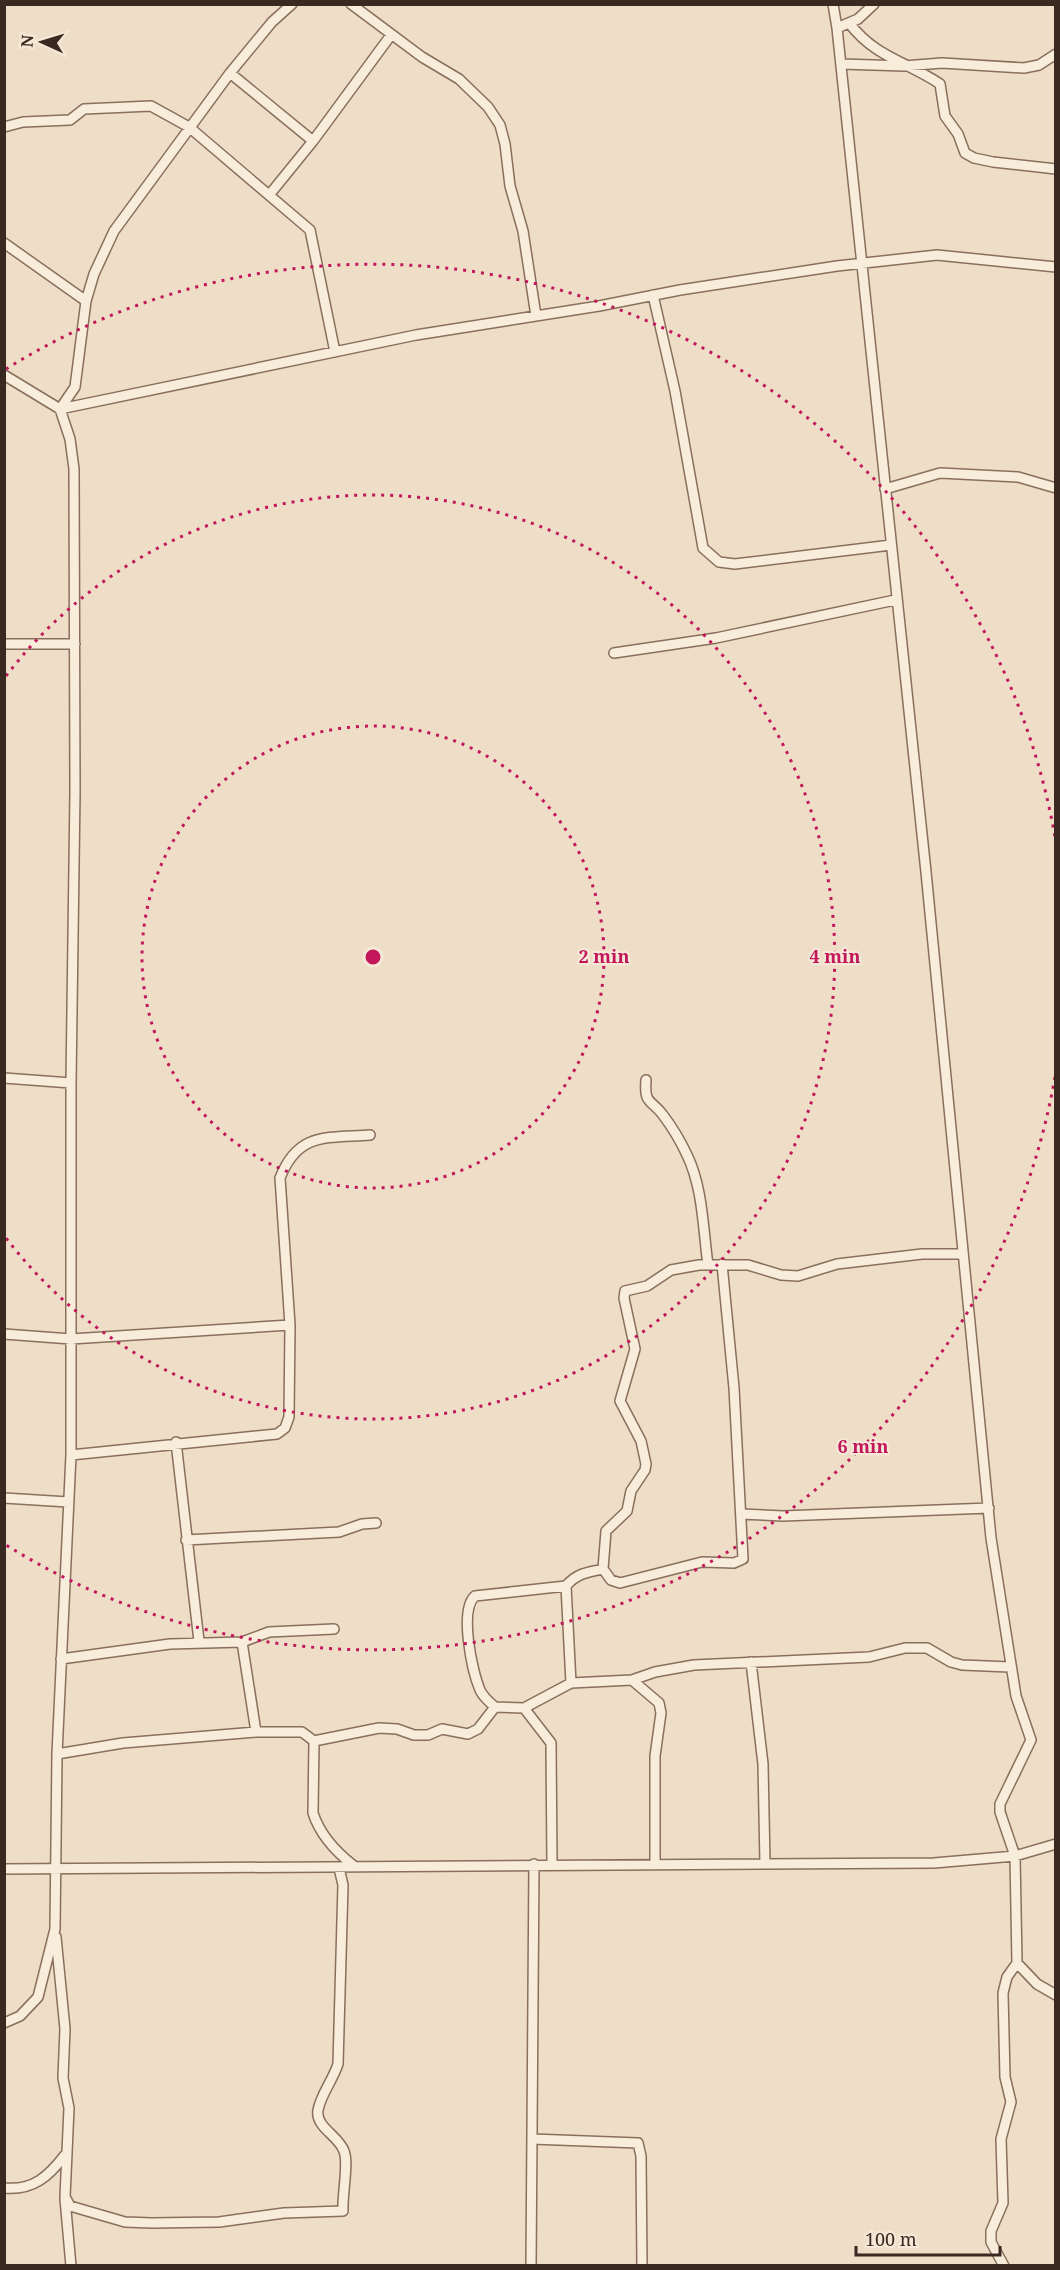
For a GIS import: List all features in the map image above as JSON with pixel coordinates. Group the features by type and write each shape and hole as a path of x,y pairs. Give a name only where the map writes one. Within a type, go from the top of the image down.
{"street":[{"path":"60,409 75,387 86,301 94,274 114,231 230,73 272,22 292,4"},
{"path":"351,4 391,35 459,79 488,107 500,125 506,144 510,186 523,231 536,316"},
{"path":"833,4 842,64 925,862 991,1538 1010,1667 1016,1696 1031,1740 1023,1761 1000,1804 1000,1812 1014,1857 1017,1963 1007,1977 1003,1993 1005,2077 1011,2102 1001,2139 1003,2203 991,2231 991,2242 1004,2265"},
{"path":"837,28 849,23 874,4"},
{"path":"849,23 879,52 940,84 945,116 958,134 965,153 974,158 993,162 1056,169"},
{"path":"270,194 313,141 391,35"},
{"path":"842,64 904,66 942,63 1024,68 1039,65 1056,54"},
{"path":"230,73 313,141"},
{"path":"4,127 23,122 70,120 84,109 151,106 189,127 310,230 335,352"},
{"path":"4,243 86,301"},
{"path":"60,409 335,352 653,295 862,264 937,255 1056,267"},
{"path":"653,295 675,391 697,526 707,555 719,562 735,564 891,545"},
{"path":"4,375 60,409 70,439 74,469 71,1455 57,1754 55,1929 65,2029 63,2078 69,2108 70,2133 65,2155 65,2197 71,2265"},
{"path":"885,489 940,473 1017,477 1056,488"},
{"path":"614,654 716,638 896,600"},
{"path":"4,644 75,644"},
{"path":"4,1078 71,1083"},
{"path":"646,1080 645,1093 651,1106 661,1112 686,1152 695,1173 708,1265"},
{"path":"71,1455 176,1442 277,1434 285,1428 289,1417 290,1325 280,1178 288,1158 312,1140 370,1136"},
{"path":"722,1264 743,1559 740,1562 702,1562 620,1583 612,1580 603,1569 606,1531 627,1511 631,1491 645,1470 646,1464 641,1441 620,1401 634,1349 634,1338 624,1298 626,1291 647,1286 671,1270 708,1265 722,1264 748,1265 782,1275 798,1276 837,1264 922,1254 963,1254"},
{"path":"4,1334 71,1340 290,1325"},
{"path":"176,1442 199,1641"},
{"path":"4,1498 68,1502"},
{"path":"741,1514 783,1516 989,1508"},
{"path":"186,1540 339,1532 362,1524 376,1523"},
{"path":"603,1569 579,1575 566,1586 490,1593 476,1596 471,1600 467,1609 474,1668 480,1689 495,1707 524,1708 571,1683 632,1680 655,1672 694,1665 869,1657 905,1648 927,1648 951,1662 962,1665 1010,1667"},
{"path":"566,1586 571,1683"},
{"path":"61,1659 199,1641 242,1642 269,1632 334,1629"},
{"path":"242,1642 256,1732"},
{"path":"751,1662 763,1764 765,1864"},
{"path":"632,1680 659,1703 661,1713 655,1756 655,1864"},
{"path":"57,1754 123,1743 256,1732 302,1732 314,1741 379,1728 397,1729 414,1736 428,1735 442,1729 468,1734 478,1729 495,1707"},
{"path":"524,1708 551,1743 552,1864"},
{"path":"314,1741 313,1813 316,1822 337,1852 354,1866"},
{"path":"4,1869 934,1863 1014,1857 1056,1844"},
{"path":"531,2265 534,1864"},
{"path":"65,2197 70,2206 125,2222 219,2222 284,2213 342,2211 341,2190 346,2163 344,2150 333,2134 320,2123 317,2112 338,2064 343,1886 339,1868"},
{"path":"4,2023 20,2016 38,1996 55,1929"},
{"path":"1017,1963 1037,1984 1056,1995"},
{"path":"532,2139 638,2143 641,2156 642,2265"},
{"path":"4,2188 20,2190 40,2182 65,2155"}]}
